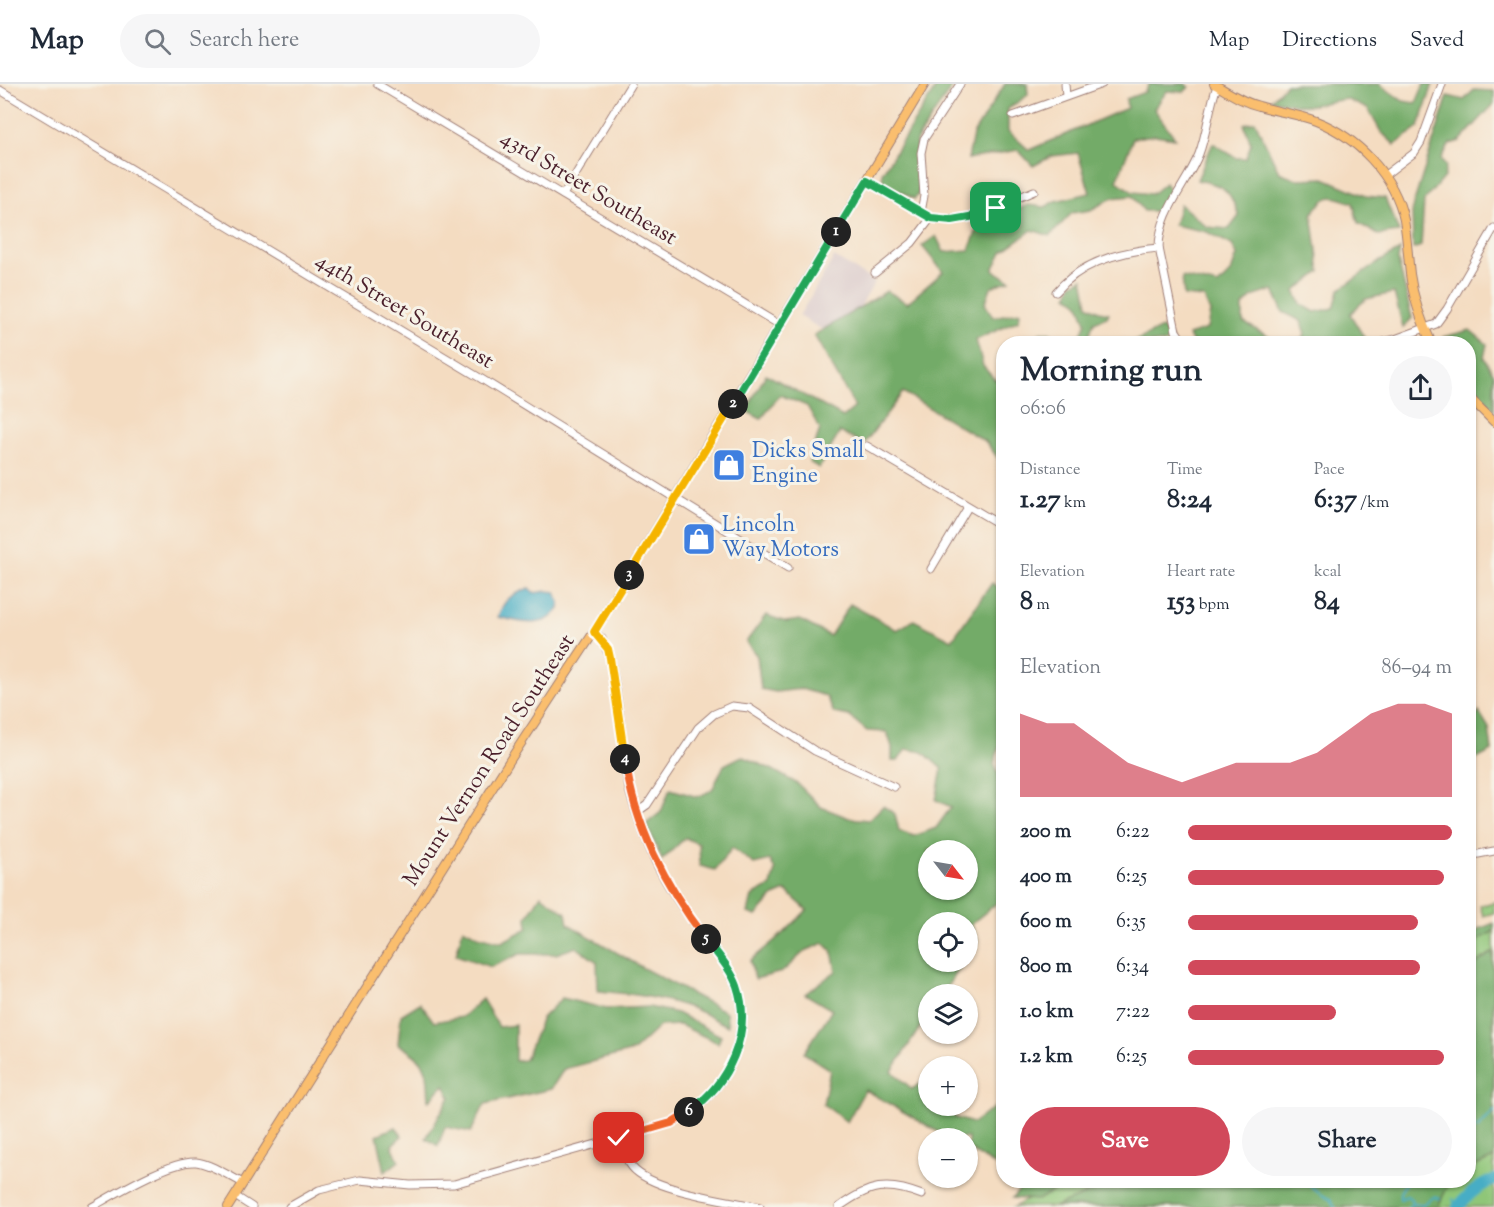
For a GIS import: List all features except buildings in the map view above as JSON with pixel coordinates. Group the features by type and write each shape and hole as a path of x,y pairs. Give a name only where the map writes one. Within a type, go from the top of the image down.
{"main road":[{"name":"Mount Vernon Road Southeast","path":"228,1207 512,757 594,632 925,84"},
{"path":"1215,85 1258,106 1302,116 1327,126 1363,152 1385,175 1404,219 1411,277 1429,336"},
{"path":"1476,404 1494,422"}],"street":[{"name":"43rd Street Southeast","path":"377,84 780,325"},
{"path":"563,195 631,84"},
{"path":"921,212 924,196 921,146 927,133 960,84"},
{"path":"1065,84 1066,96"},
{"path":"1013,116 1102,84"},
{"path":"1385,175 1414,153 1421,142 1442,84"},
{"path":"1179,336 1176,331 1159,248 1161,228 1167,211 1192,171 1200,151 1215,85"},
{"name":"44th Street Southeast","path":"0,90 480,378 788,568"},
{"path":"867,181 931,218 952,220 975,216 1034,191"},
{"path":"875,273 912,243 931,218"},
{"path":"1402,336 1436,324 1494,228"},
{"path":"1056,292 1064,281 1093,264 1135,250 1159,248"},
{"path":"867,446 996,523"},
{"path":"931,569 968,507"},
{"path":"290,1207 320,1190 360,1180 410,1185 454,1184 671,1123 707,1098 721,1081 732,1061 739,1042 742,1022 736,985 664,879 645,837 630,790 608,649 594,632"},
{"path":"637,812 647,805 698,728 714,714 732,706 749,708 815,751 894,787"},
{"path":"1476,854 1494,850"},
{"path":"619,1138 626,1159 641,1176 667,1187 760,1207"},
{"path":"92,1207 143,1179 183,1162 197,1162 215,1168 243,1183"},
{"path":"839,1207 860,1193 879,1186 901,1187 922,1195"},
{"path":"236,1196 252,1207"}],"shaded area":[{"path":"834,257 875,282 840,340 799,316"}],"green space":[{"path":"938,84 954,84 916,141 919,193 914,199 883,182 882,173"},
{"path":"1005,84 1027,84 1028,95 1008,109 1008,131 1029,150 1127,108 1126,99 1145,92 1149,84 1185,84 1189,87 1184,92 1167,91 1154,109 1175,138 1155,135 1133,138 1117,181 1133,192 1152,194 1165,183 1171,192 1157,211 1144,211 1132,196 1112,198 1091,210 1072,213 1050,236 1032,230 1002,252 993,270 1010,280 991,287 985,304 993,317 1020,312 1019,320 976,340 983,366 996,380 996,456 986,442 903,392 864,444 840,432 819,468 809,462 820,429 807,406 780,395 761,419 746,411 766,374 843,417 855,407 814,335 887,291 907,303 943,272 922,246 936,236 944,252 969,250 978,228 1028,205 1045,207 1056,201 1090,193 1078,153 1052,156 1033,166 1018,150 968,159 973,134"},
{"path":"1286,84 1379,84 1403,101 1416,103 1424,84 1433,84 1419,127 1395,145 1381,132 1368,109 1346,99 1306,106 1271,100"},
{"path":"1474,90 1494,91 1494,104 1460,141 1450,144 1441,159 1446,166 1444,177 1424,201 1421,246 1413,249 1412,208 1448,96 1464,100"},
{"path":"1255,121 1279,172 1297,179 1324,178 1366,196 1385,198 1399,232 1378,235 1358,223 1353,203 1334,197 1325,199 1321,203 1312,214 1320,272 1295,291 1301,304 1315,312 1334,308 1339,290 1400,250 1398,260 1412,318 1403,328 1394,293 1366,299 1350,314 1363,336 1304,336 1301,321 1283,312 1273,290 1252,297 1243,306 1243,322 1268,336 1189,336 1207,329 1210,312 1204,298 1184,296 1182,277 1218,285 1231,272 1237,255 1232,245 1207,232 1174,225 1180,204 1207,227 1229,229 1239,216 1233,200 1225,190 1214,184 1197,180 1213,143 1236,158 1246,158 1251,144 1244,124"},
{"path":"1083,278 1088,305 1109,313 1107,317 1094,322 1089,336 1080,336 1086,323 1079,304 1068,295 1072,284"},
{"path":"1162,328 1169,336 1146,336"},
{"path":"1470,330 1487,344 1484,358 1494,374 1494,410 1476,390 1476,336 1447,336"},
{"path":"1040,332 1048,332 1054,336 1039,336"},
{"path":"992,583 996,586 996,757 994,763 996,768 996,904 978,918 978,912 918,912 918,972 957,972 949,984 918,984 918,1031 892,1071 912,1089 918,1085 918,1116 954,1116 973,1123 996,1107 996,1166 978,1155 978,1128 932,1128 865,1090 847,1122 823,1104 830,1070 804,1053 832,1010 805,994 836,971 832,951 824,943 805,951 782,972 755,979 750,961 807,910 786,891 774,896 756,916 748,913 752,896 771,886 775,870 770,860 754,864 732,848 715,870 700,866 699,844 685,838 662,860 646,824 661,812 670,789 698,797 712,790 724,765 742,756 798,784 821,807 849,818 869,820 883,806 895,814 899,831 914,836 936,828 951,807 936,800 942,769 923,752 906,749 898,761 892,761 892,747 887,732 867,731 849,716 834,713 826,696 801,689 776,692 761,689 757,656 746,642 766,615 786,622 800,620 830,636 850,604 897,630 914,620 952,640"},
{"path":"1479,712 1489,728 1492,751 1476,759 1476,716"},
{"path":"541,895 566,913 568,924 643,968 726,1012 728,1026 694,1009 670,1002 598,991 597,962 576,947 556,954 520,954 491,967 456,955 463,928 478,936 502,942 528,928 527,917"},
{"path":"1494,902 1494,913 1483,916 1480,906"},
{"path":"1494,923 1494,931 1476,942 1476,930"},
{"path":"1494,929 1494,957 1476,968 1476,940"},
{"path":"1493,952 1494,1158 1476,1166 1476,963"},
{"path":"1476,979 1494,990 1494,1207 1014,1207 1048,1188 1476,1188"},
{"path":"562,998 607,1009 649,1007 677,1013 721,1036 718,1043 680,1025 660,1026 633,1051 564,1069 551,1089 485,1104 471,1132 445,1127 438,1146 426,1138 450,1097 444,1085 429,1101 428,1080 424,1066 416,1056 398,1044 401,1015 420,1003 434,1022 462,1017 482,999 499,1027 515,1025 515,1061 525,1060 542,1018"},
{"path":"396,1127 402,1136 392,1145 399,1161 385,1172 377,1135"},
{"path":"1058,1188 1038,1200 1012,1198 1020,1189"},
{"path":"1094,1188 1447,1188 1438,1207 1054,1207 1094,1191"}],"water":[{"path":"529,588 534,593 556,592 560,603 559,609 549,618 536,622 498,617 509,598"}],"waterway":[{"path":"1476,1127 1494,1111"},
{"path":"1458,1207 1474,1191 1494,1180"},
{"path":"1312,1188 1330,1199 1335,1207"},
{"path":"1403,1188 1400,1199 1407,1196 1411,1199 1412,1204"},
{"path":"1408,1207 1412,1204 1423,1204 1434,1197 1440,1199"},
{"path":"1453,1199 1457,1207"}],"place":[{"name":"Dicks Small Engine","path":"729,465"},
{"name":"Lincoln Way Motors","path":"699,539"}],"route":[{"path":"619,1138 671,1123 707,1098 721,1081 732,1061 739,1042 742,1022 740,1002 731,975 664,879 645,837 630,790 608,649 594,632 867,181 931,218 952,220 975,216 996,208"}]}
